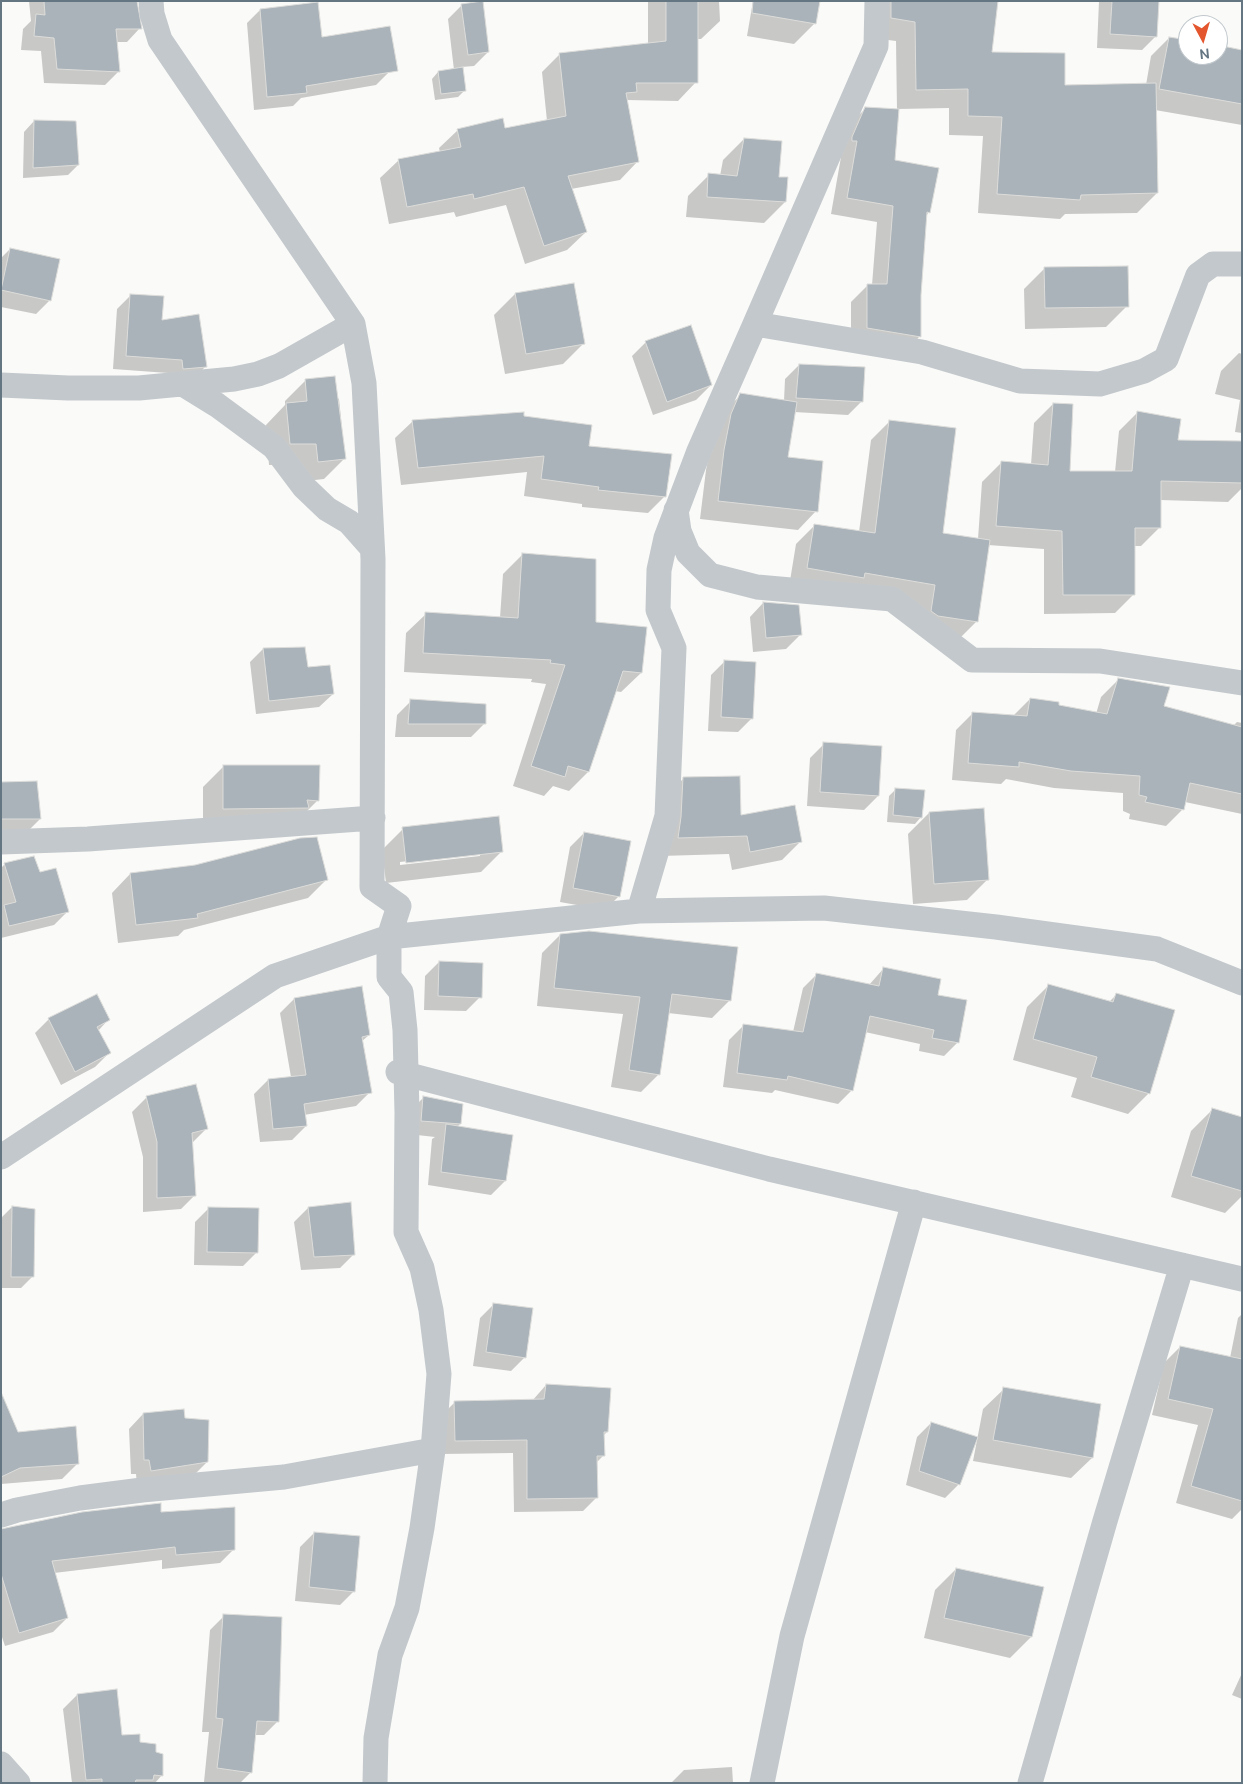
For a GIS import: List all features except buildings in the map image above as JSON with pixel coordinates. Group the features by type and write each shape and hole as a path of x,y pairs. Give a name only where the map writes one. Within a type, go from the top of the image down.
{"street":[{"path":"151,1 152,14 160,40 353,324 364,382 372,548 372,887 399,906 389,937 389,977 401,992 405,1043 402,1073 407,1113 406,1232 422,1268 431,1310 439,1374 433,1450 407,1608 390,1655 376,1738 375,1783"},
{"path":"639,911 667,816 674,648 658,610 659,570 666,538 699,451 876,46 877,1"},
{"path":"755,324 922,352 1020,381 1100,384 1144,371 1166,359 1198,275 1213,264 1242,264"},
{"path":"1,385 130,388 182,384 258,374 279,366 353,324"},
{"path":"182,384 217,405 274,447 304,487 327,509 349,522 372,548"},
{"path":"676,510 679,531 688,553 710,575 757,587 892,600 972,660 1100,661 1242,683"},
{"path":"1,842 88,839 373,818"},
{"path":"1,1157 275,976 389,937 639,911 824,908 996,927 1157,949 1242,983"},
{"path":"402,1073 769,1169 1242,1279"},
{"path":"762,1783 792,1636 914,1202"},
{"path":"1030,1783 1105,1521 1182,1265"},
{"path":"1,1515 17,1510 80,1498 142,1490 284,1477 433,1450"},
{"path":"1,1764 18,1783"}]}
